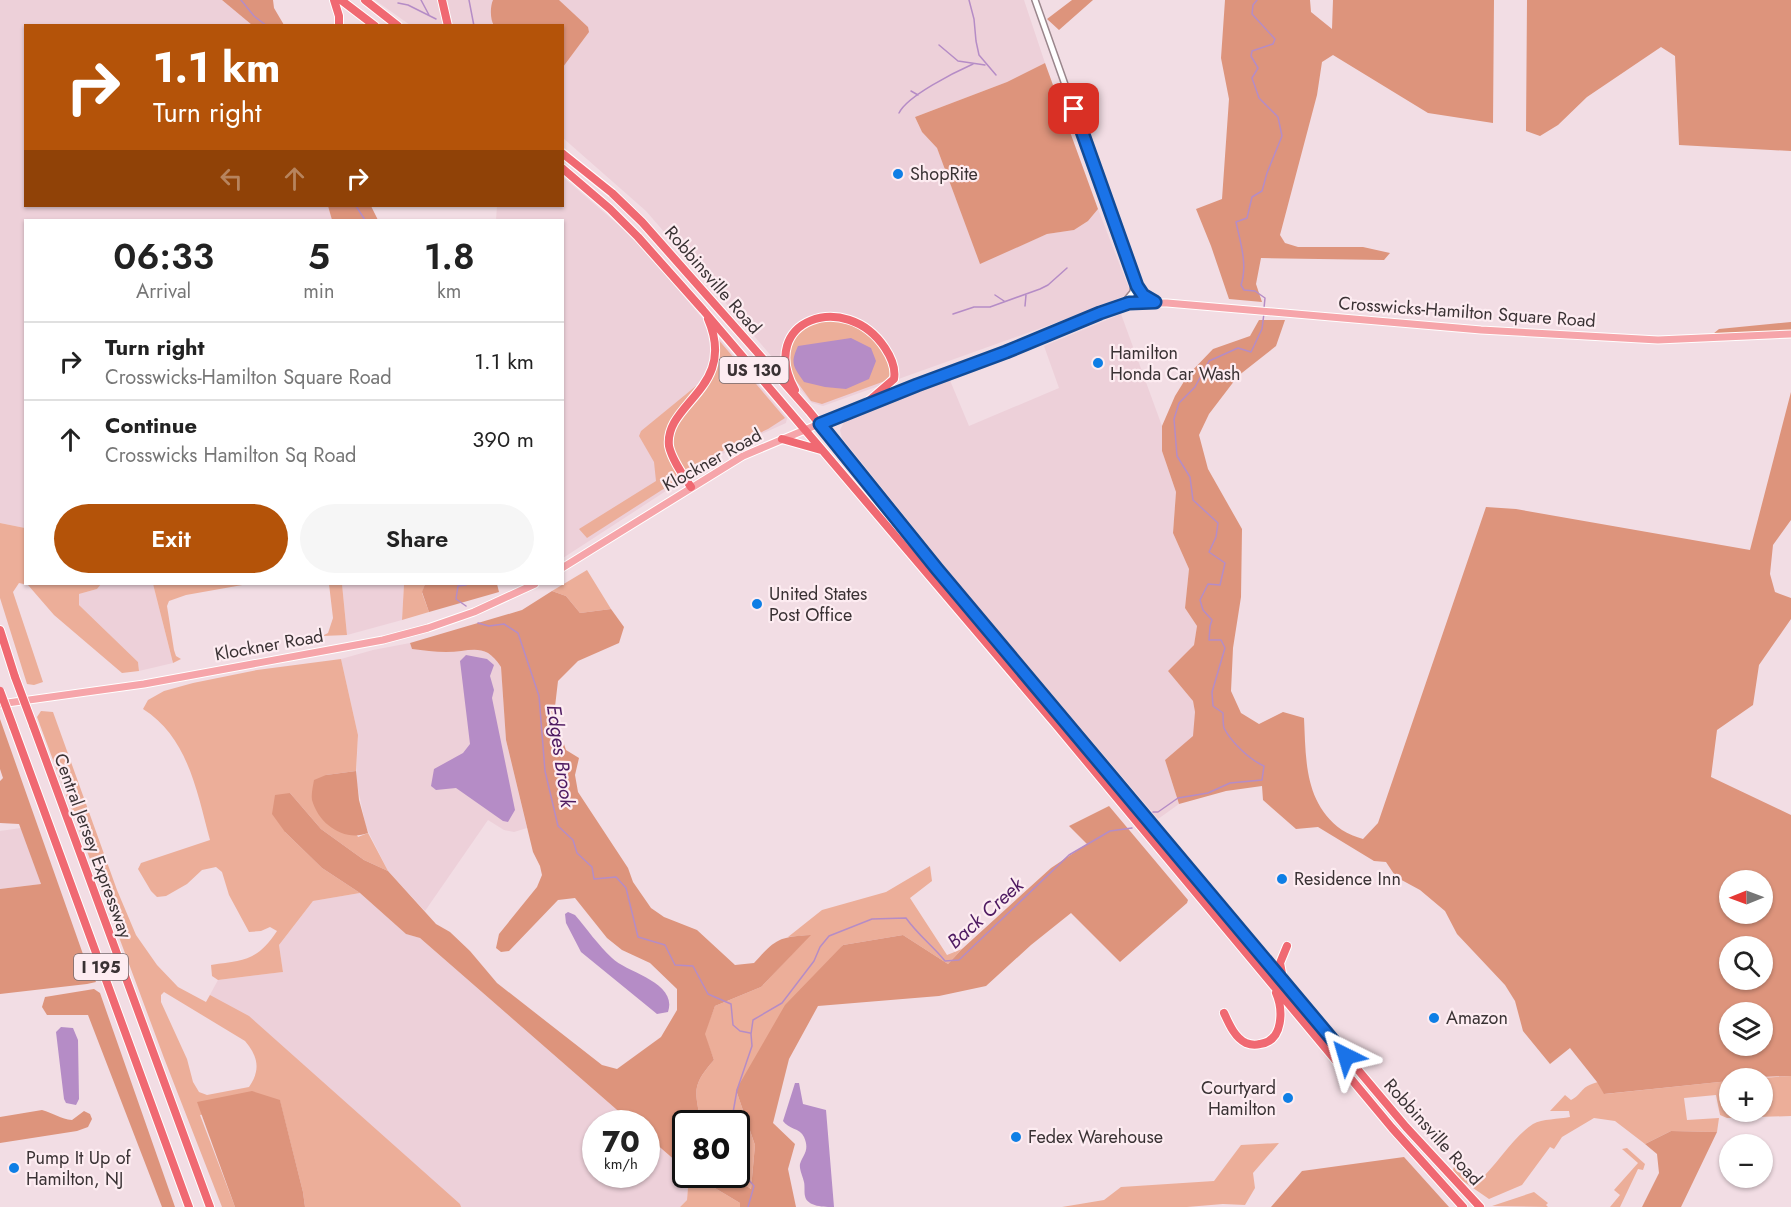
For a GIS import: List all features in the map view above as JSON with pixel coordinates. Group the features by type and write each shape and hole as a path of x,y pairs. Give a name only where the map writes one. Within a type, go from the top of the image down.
{"highway":[{"path":"334,0 339,24"},
{"path":"341,0 372,24"},
{"path":"365,0 395,24"},
{"path":"442,0 448,24"},
{"name":"Robbinsville Road","path":"564,155 612,193 642,222 801,402 908,534 1283,981 1431,1156 1480,1207"},
{"name":"Robbinsville Road","path":"564,170 610,208 703,310 965,618 1397,1134 1463,1207"},
{"path":"691,487 672,456 669,445 670,432 676,419 703,388 715,359 710,322 703,310"},
{"path":"801,402 786,370 785,352 797,329 816,317 826,316 853,321 874,334 893,363 894,379 864,405"},
{"path":"782,439 823,451"},
{"path":"965,618 974,620 990,636 1000,642"},
{"name":"Central Jersey Expressway","path":"0,630 15,678 209,1205"},
{"name":"Central Jersey Expressway","path":"0,691 189,1207"},
{"path":"1283,981 1280,963 1287,946"},
{"path":"1224,1013 1241,1040 1251,1045 1264,1044 1275,1035 1280,1023 1281,1004 1274,986"},
{"path":"1397,1134 1406,1135 1431,1156"}],"main road":[{"name":"Crosswicks-Hamilton Square Road","path":"864,405 1006,352 1100,313 1123,305 1142,302 1481,330 1658,340 1791,334"},
{"path":"820,424 864,405"},
{"name":"Klockner Road","path":"564,567 743,456 820,424"},
{"name":"Klockner Road","path":"0,704 144,684 383,640 465,616 533,585"}],"street":[{"path":"1035,0 1132,276 1143,295 1155,302"},
{"path":"1123,305 1133,292 1132,276"},
{"path":"1137,286 1142,302"}],"shaded area":[{"path":"0,0 222,0 251,24 24,24 24,207 328,207 332,219 24,219 24,528 0,523"},
{"path":"222,0 273,0 274,8 283,24 251,24"},
{"path":"375,0 493,0 492,24 409,24"},
{"path":"493,0 559,0 588,27 589,32 564,66 564,24 493,24 491,13"},
{"path":"559,0 1024,0 1045,63 1007,82 915,117 922,132 937,148 980,263 1047,234 1074,230 1088,221 1098,209 1130,291 1124,296 1080,314 823,406 812,403 646,211 564,139 564,66 586,36 587,27"},
{"path":"1072,0 1093,0 1059,30 1047,19"},
{"path":"1225,0 1310,0 1311,12 1332,29 1333,0 1494,0 1493,123 1428,113 1333,55 1322,62 1317,95 1280,235 1285,243 1298,247 1363,247 1390,253 1384,260 1261,258 1256,284 1262,302 1229,299 1196,209 1222,199 1229,99 1221,58"},
{"path":"1527,0 1791,0 1791,151 1679,145 1675,56 1661,47 1587,97 1558,125 1540,136 1526,131"},
{"path":"1045,63 1098,209 1088,221 1074,230 1047,234 980,264 937,148 922,132 915,117 1007,82"},
{"path":"564,178 635,239 787,418 786,423 735,446 564,557 564,219 496,219 497,207 564,207"},
{"path":"328,207 372,207 378,219 332,219"},
{"path":"1121,314 1162,426 1162,451 1176,492 1173,533 1189,569 1185,608 1197,626 1194,645 1168,671 1193,701 1194,736 1165,760 1179,804 1158,819 966,593 842,438 840,430 844,422 949,378 969,426 1059,388 1044,346"},
{"path":"821,320 836,320 850,324 875,340 886,355 889,364 891,374 885,381 822,404 811,401 789,371 788,356 795,337 806,326"},
{"path":"1259,320 1285,320 1276,346 1238,376 1209,414 1199,435 1208,469 1242,529 1241,597 1233,648 1231,691 1241,713 1259,724 1283,712 1304,718 1307,764 1314,794 1320,807 1342,830 1363,839 1378,823 1486,507 1516,509 1750,550 1791,392 1791,520 1773,545 1770,574 1775,592 1791,598 1791,619 1759,665 1753,705 1717,730 1711,777 1791,815 1791,1076 1773,1077 1773,1068 1719,1068 1719,1082 1604,1094 1570,1048 1550,1064 1523,1031 1515,1001 1505,985 1457,934 1445,911 1420,890 1396,877 1386,862 1374,861 1318,827 1296,829 1263,800 1262,786 1226,791 1179,804 1165,760 1193,736 1195,712 1193,701 1168,671 1194,645 1197,626 1185,608 1189,569 1173,533 1176,492 1162,451 1162,426 1175,396 1188,375 1213,349 1250,336"},
{"path":"1791,322 1791,333 1787,331 1713,334 1719,329"},
{"path":"717,338 785,418 768,429 724,450 687,474 677,458 674,439 685,414 709,384 715,362"},
{"path":"851,338 871,348 876,361 869,379 846,389 804,382 793,361 798,346"},
{"path":"696,386 696,391 677,414 667,432 667,451 679,479 587,538 579,529 656,481 654,462 639,436 641,431"},
{"path":"0,523 24,528 24,584 19,583 13,592 43,682 34,685 27,684 0,598"},
{"path":"587,570 611,609 580,613 566,596 552,591"},
{"path":"28,585 100,585 97,589 79,594 79,605 138,662 139,671 122,673 54,615"},
{"path":"100,585 153,585 173,663 139,671 138,662 79,605 79,594 97,589"},
{"path":"153,585 242,585 186,595 169,601 167,606 174,650 176,656 181,659 173,663"},
{"path":"329,585 342,585 347,635 322,636 328,633 333,618"},
{"path":"342,585 404,585 402,620 347,635"},
{"path":"404,585 425,585 422,593 429,612 402,620"},
{"path":"425,585 497,585 499,592 429,612 422,592"},
{"path":"552,591 566,596 580,613 611,609 624,627 619,643 578,661 558,681 554,715 566,750 579,758 575,775 578,792 628,868 633,882 651,908 664,917 697,930 735,965 754,963 773,944 784,938 811,935 761,987 715,1006 705,1034 714,1060 698,1083 696,1096 698,1110 672,1110 672,1158 660,1147 660,1110 617,1110 420,938 406,934 360,893 322,868 285,832 272,814 275,795 290,793 321,829 364,860 388,871 436,924 450,932 470,951 497,983 602,1065 617,1069 661,1037 677,1010 677,989 650,963 622,950 607,938 575,898 558,900 509,951 501,952 496,948 499,934 537,887 542,875 533,852 506,740 501,667 495,659 483,651 429,651 412,649 410,643 522,610"},
{"path":"410,643 412,649 445,652 479,648 494,657 501,667 506,740 527,828 514,832 504,830 488,820 425,911 388,871 366,827 356,779 358,735 341,659"},
{"path":"466,655 487,659 494,665 490,676 494,690 492,698 515,810 508,822 503,821 456,788 436,790 431,786 434,769 463,753 470,744 460,661"},
{"path":"341,659 358,735 356,771 326,775 358,837 368,833 388,871 364,860 321,829 290,793 285,832 322,868 360,893 313,901 279,945 283,972 218,980 212,976 211,965 242,960 256,954 277,931 270,927 261,931 249,932 229,895 222,872 216,867 202,870 187,884 166,896 157,897 151,891 138,869 141,863 210,840 195,785 181,750 171,735 143,709 148,700 164,691 193,683 257,670"},
{"path":"41,711 53,712 117,890 136,935 157,965 178,987 206,1002 210,995 249,1016 461,1207 305,1207 280,1101 200,1115 235,1207 222,1207 37,717","holes":["164,992 245,1041 253,1052 256,1063 255,1075 249,1087 207,1095 199,1092 161,1002 161,995"]},
{"path":"0,719 84,957 96,982 0,994 0,889 41,884 19,824 0,823 0,781 3,778 0,769"},
{"path":"356,771 359,800 368,833 351,835 334,829 320,817 312,800 312,793 314,780 326,775"},
{"path":"1109,806 1188,900 1187,903 1120,962 1071,913 986,986 939,996 818,1006 789,1059 773,1123 795,1144 788,1169 796,1207 740,1207 740,1203 715,1188 751,1189 755,1145 750,1131 750,1110 743,1110 736,1090 785,1005 843,945 903,935 948,964 1051,868 1087,844 1069,826"},
{"path":"21,828 41,884 0,889 0,831"},
{"path":"930,866 932,881 910,898 947,955 962,949 948,964 903,935 843,945 736,1090 743,1110 698,1110 696,1096 698,1083 714,1060 704,1034 715,1006 761,987 810,935 788,937 822,910 886,892"},
{"path":"360,893 406,934 420,938 617,1110 582,1110 582,1188 660,1188 660,1147 672,1158 672,1188 688,1188 687,1200 680,1207 449,1207 206,1002 218,980 283,972 279,945 313,901"},
{"path":"568,912 575,915 612,958 649,979 666,993 669,1002 668,1012 657,1014 581,952 566,923 565,914"},
{"path":"94,989 100,993 175,1207 162,1207 88,1015 47,1015 42,1007 45,997"},
{"path":"61,1027 73,1028 78,1040 79,1099 76,1105 66,1103 64,1099 56,1032"},
{"path":"1791,1076 1791,1116 1773,1117 1773,1077"},
{"path":"1598,1082 1605,1094 1719,1082 1719,1110 1716,1095 1684,1098 1687,1120 1719,1118 1717,1132 1671,1131 1645,1144 1615,1121 1594,1118 1562,1137 1554,1149 1550,1147 1522,1185 1489,1199 1460,1179 1453,1170 1455,1162 1478,1182 1518,1136 1533,1124 1570,1117 1569,1111 1550,1111 1565,1095 1571,1100 1588,1086"},
{"path":"795,1083 799,1083 803,1104 826,1110 834,1207 813,1204 806,1200 800,1166 806,1142 800,1132 783,1121"},
{"path":"252,1091 280,1100 305,1207 235,1207 197,1102"},
{"path":"42,1110 72,1120 84,1111 90,1114 92,1119 88,1127 77,1131 0,1143 0,1117"},
{"path":"750,1131 755,1145 750,1188"},
{"path":"1671,1131 1717,1132 1681,1207 1642,1207 1659,1173 1657,1154 1645,1144"},
{"path":"1279,1143 1253,1173 1255,1188 1245,1205 1062,1207 1104,1200 1121,1187 1214,1181 1241,1145"},
{"path":"1627,1148 1645,1164 1643,1170 1638,1169 1620,1207 1610,1207 1620,1195 1614,1190 1638,1163 1622,1149"},
{"path":"1404,1157 1449,1207 1271,1207 1302,1171"},
{"path":"688,1188 715,1188 740,1203 740,1207 680,1207 687,1200"},
{"path":"1534,1192 1548,1203 1546,1205 1548,1207 1492,1206"}],"waterway":[{"name":"Edges Brook","path":"241,0 254,16 264,24"},
{"path":"421,0 429,15"},
{"path":"469,0 474,24"},
{"path":"969,0 979,55 996,75"},
{"name":"Back Creek","path":"1257,0 1253,5 1252,14 1275,39 1273,44 1252,51 1251,56 1258,68 1252,78 1259,98 1278,117 1282,136 1262,191 1252,197 1247,218 1236,222 1244,261 1241,285 1244,290 1255,291 1265,298 1264,308"},
{"path":"398,3 408,5 436,19"},
{"path":"939,45 958,61 985,65"},
{"path":"899,113 911,99 921,92 973,64"},
{"path":"911,91 918,95"},
{"name":"Edges Brook","path":"357,207 364,219"},
{"path":"953,314 974,307 990,307 1040,289 1067,268"},
{"path":"995,295 1004,301"},
{"path":"1025,306 1026,295"},
{"name":"Back Creek","path":"1153,812 1158,812 1178,798 1208,793 1230,783 1262,780 1264,766 1236,745 1224,728 1223,713 1213,706 1212,692 1225,648 1221,640 1209,640 1212,620 1203,610 1200,600 1208,584 1220,585 1225,563 1209,552 1216,537 1218,523 1193,500 1190,477 1177,456 1174,419 1179,403 1195,387 1209,361 1238,348 1251,352 1262,329 1264,313"},
{"name":"Edges Brook","path":"466,585 458,586 456,599 466,606"},
{"name":"Edges Brook","path":"478,623 489,626 504,624 518,633 539,696 545,771 558,826 573,840 577,853 592,867 594,879 616,877 626,888 638,937 665,945 675,965 693,966 708,994 731,1004 733,1025 740,1031 750,1033"},
{"name":"Back Creek","path":"733,1110 737,1090 752,1046 753,1020 782,1003 814,961 820,947 829,936 872,919 906,918 945,961 959,960 1069,855 1110,831 1132,828"},
{"name":"Back Creek","path":"748,1207 754,1186 750,1181"}],"place":[{"name":"ShopRite","path":"898,174"},
{"name":"Hamilton Honda Car Wash","path":"1098,363"},
{"name":"United States Post Office","path":"757,604"},
{"name":"Residence Inn","path":"1282,879"},
{"name":"Amazon","path":"1434,1018"},
{"name":"Courtyard Hamilton","path":"1288,1098"},
{"name":"Fedex Warehouse","path":"1016,1137"},
{"name":"Pump It Up of Hamilton, NJ","path":"14,1168"}],"route":[{"path":"1074,109 1137,286 1143,295 1155,302 1129,303 1100,313 820,424 937,569 1346,1056"}]}
